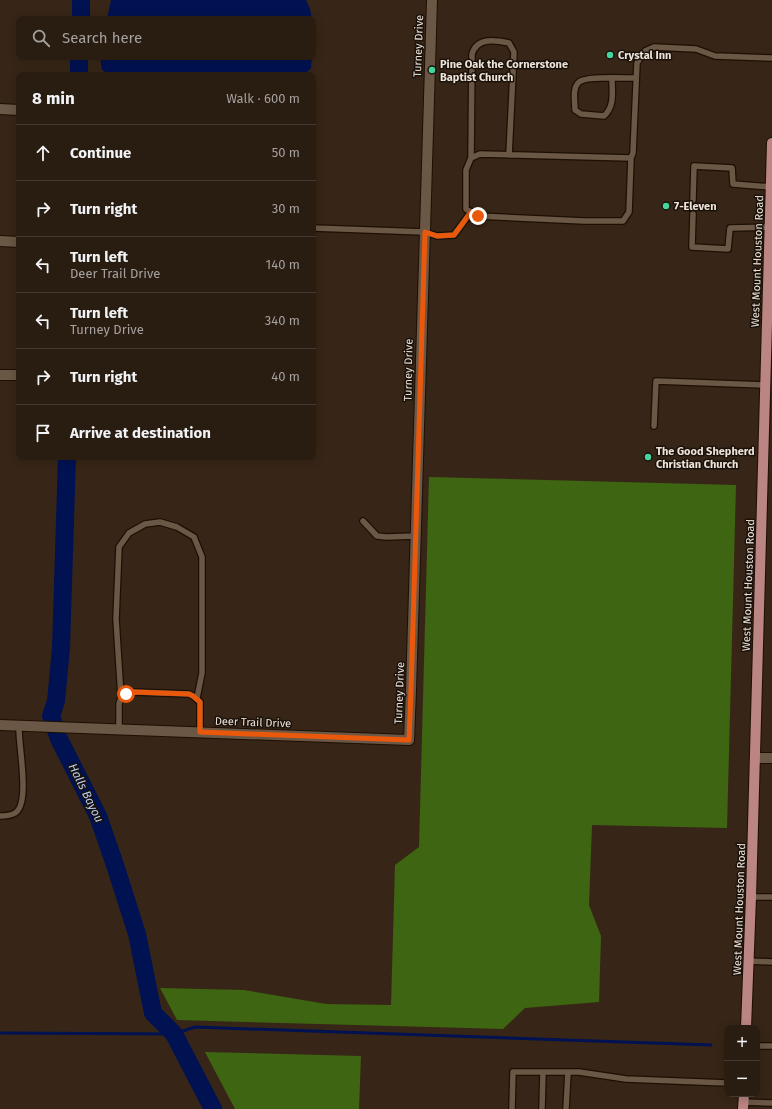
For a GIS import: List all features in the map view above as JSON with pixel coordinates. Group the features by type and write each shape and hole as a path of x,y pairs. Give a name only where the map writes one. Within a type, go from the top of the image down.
{"main road":[{"name":"West Mount Houston Road","path":"746,1025 772,143"}],"street":[{"name":"Turney Drive","path":"409,740 432,0"},
{"path":"0,109 16,110"},
{"path":"0,241 16,242"},
{"path":"0,375 16,375"},
{"name":"Deer Trail Drive","path":"0,725 41,728 119,729 409,740"},
{"path":"755,758 772,758"}],"lane":[{"path":"509,155 514,52 509,43 486,40 473,49 472,54 471,158 466,170 466,209 478,216 584,221 623,221 629,212 630,158 633,153 637,63 645,51 654,47 696,49 716,56 772,58"},
{"path":"612,78 612,105 604,116 581,114 575,110 575,90 578,82 586,79 612,78 636,78"},
{"path":"471,158 480,154 630,158"},
{"path":"693,200 694,166 732,168 733,184 771,187"},
{"path":"316,228 425,232 437,236 454,235 471,212"},
{"path":"693,214 692,247 728,249 730,228 770,227"},
{"path":"654,426 656,381 765,385"},
{"path":"363,521 377,536 386,538 416,536"},
{"path":"119,729 119,704 121,697 116,619 119,548 129,533 144,524 160,522 177,527 194,537 202,557 202,673 197,698"},
{"path":"121,697 134,692 189,694 197,698 200,702 200,732"},
{"path":"0,816 9,816 16,813 20,808 24,779 18,739 18,726"},
{"path":"751,897 772,897"},
{"path":"749,961 772,962"},
{"path":"760,1046 772,1046"},
{"path":"512,1109 513,1072 579,1072 626,1079 724,1084"},
{"path":"542,1109 543,1072"},
{"path":"566,1109 568,1072"},
{"path":"743,1102 772,1103"}],"green space":[{"path":"429,477 736,485 727,828 592,825 589,905 601,936 599,1002 525,1008 503,1029 177,1020 160,988 244,990 326,1004 391,1005 395,865 419,847"},
{"path":"205,1052 361,1056 359,1109 235,1109"}],"shaded area":[{"path":"111,0 306,0 311,16 108,16"},
{"path":"100,60 312,60 311,68 307,72 106,72 102,70"}],"waterway":[{"name":"Halls Bayou","path":"81,0 81,16"},
{"name":"Halls Bayou","path":"79,60 79,72"},
{"name":"Halls Bayou","path":"67,460 61,648 56,701 51,716 59,739 98,816 115,865 137,934 153,1013 174,1034 213,1109"},
{"path":"0,1033 174,1034 195,1027 711,1045"}],"place":[{"name":"Crystal Inn","path":"610,55"},
{"name":"Pine Oak the Cornerstone Baptist Church","path":"432,70"},
{"name":"7-Eleven","path":"666,206"},
{"name":"The Good Shepherd Christian Church","path":"648,457"}],"route":[{"path":"126,694 134,692 189,694 197,698 200,702 200,732 409,740 425,232 437,236 454,235 460,229 471,212 478,216"}]}
